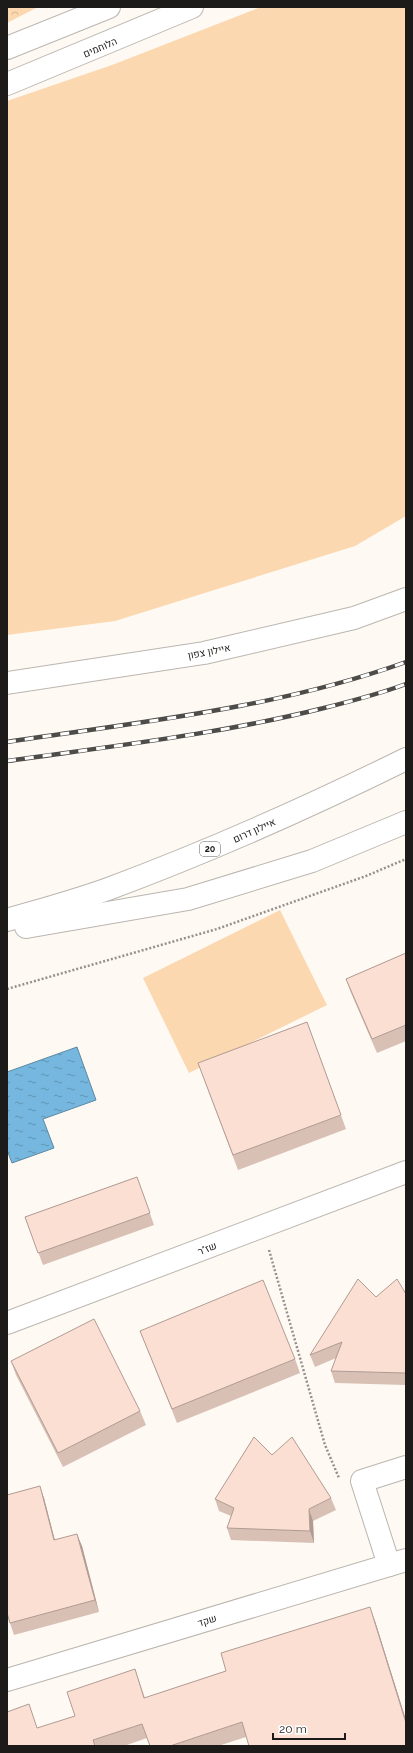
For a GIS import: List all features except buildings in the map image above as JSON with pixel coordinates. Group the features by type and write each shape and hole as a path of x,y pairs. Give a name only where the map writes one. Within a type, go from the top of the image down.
{"main road":[{"path":"7,48 110,7"},
{"name":"הלוחמים","path":"7,84 192,7"},
{"name":"איילון צפון","path":"7,683 204,653 278,637 354,618 406,599"},
{"name":"איילון דרום","path":"7,920 107,889 215,847 327,798 406,759"},
{"path":"7,930 188,899 312,861 406,822"},
{"name":"שז\"ר","path":"7,1323 406,1172"},
{"path":"397,1563 362,1481 406,1467"},
{"name":"שקד","path":"7,1680 397,1563"}],"path":[{"path":"7,989 217,930 366,876 406,859"},
{"path":"262,1227 326,1445 340,1482"}],"green space":[{"path":"7,7 38,7 7,23"},
{"path":"261,7 406,7 406,516 355,546 115,621 7,635 7,101 112,65"},
{"path":"280,910 327,1005 189,1073 143,978"}],"water":[{"path":"77,1047 96,1100 43,1119 54,1148 12,1163 7,1150 7,1072"}],"railway":[{"path":"7,742 158,720 259,702 358,678 406,662"},
{"path":"7,761 166,739 246,725 334,705 406,684"}]}
